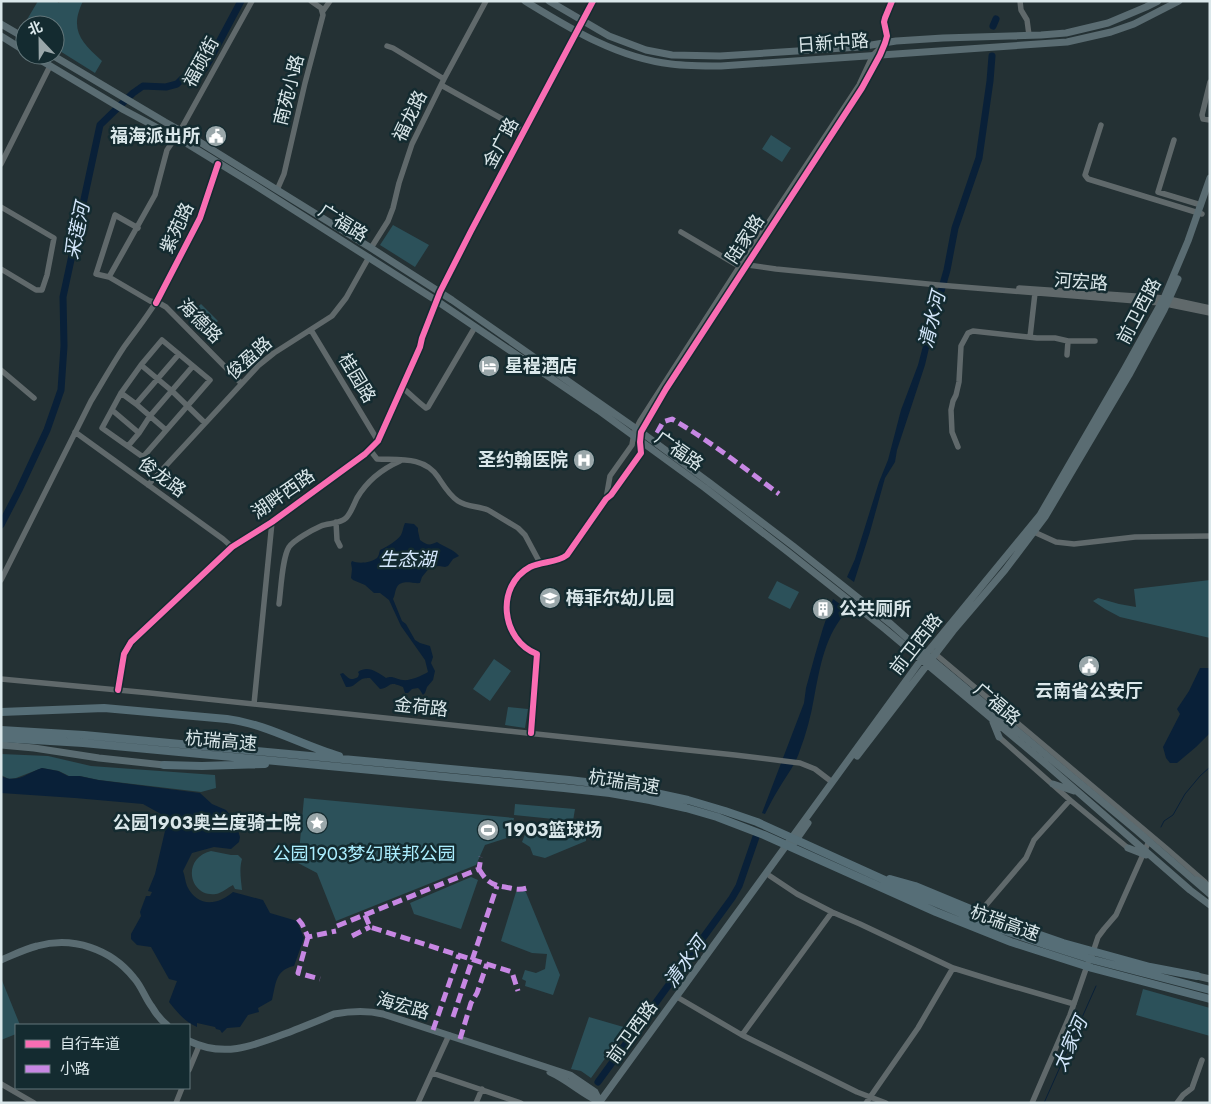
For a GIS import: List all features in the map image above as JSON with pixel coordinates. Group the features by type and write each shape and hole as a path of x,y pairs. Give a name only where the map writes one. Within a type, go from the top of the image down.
{"highway":[{"path":"1,712 111,708 235,720 262,727 333,754 366,764"},
{"name":"杭瑞高速","path":"1,730 75,734 366,764 610,793 696,810 754,830 919,905 1011,942 1092,968 1210,999"},
{"name":"杭瑞高速","path":"1,738 84,743 318,765 366,764 576,781 621,786 662,794 746,818 957,912 1032,940 1094,960 1210,990"},
{"path":"164,765 318,765"},
{"path":"864,871 915,886 1035,933 1115,958 1197,976"}],"main road":[{"name":"日新中路","path":"525,1 577,32 615,50 644,59 694,66 721,66 1067,42 1111,32 1134,24 1179,1"},
{"path":"541,1 576,22 583,21"},
{"name":"日新中路","path":"549,1 609,36 646,50 672,55 720,56 859,47 942,38 1066,32 1108,23 1139,11 1158,1"},
{"path":"1,24 15,32"},
{"path":"577,32 583,30 624,49 646,50"},
{"path":"1,36 15,45"},
{"path":"644,59 640,54 646,50"},
{"name":"广福路","path":"65,63 277,190 440,292 639,430 794,546 891,624 1210,894"},
{"name":"广福路","path":"50,66 253,184 369,257 579,397 705,488 885,629 928,657 992,719 1078,792 1144,852 1154,858 1210,905"},
{"name":"前卫西路","path":"1200,214 1210,178"},
{"name":"前卫西路","path":"601,1102 770,876 928,657 1005,570 1045,518 1128,375 1166,301 1188,241 1210,192"},
{"name":"前卫西路","path":"678,998 832,782 1040,514 1166,301"},
{"path":"992,719 999,737"},
{"path":"1,745 164,765"},
{"path":"1053,784 1078,792"},
{"path":"1116,807 1136,830"},
{"path":"1128,848 1144,852"},
{"path":"1187,875 1210,887"},
{"path":"1,960 35,946 56,942 94,948 116,961 135,978 151,1007 166,1024"},
{"path":"1,964 36,950 57,947 75,948 92,952 114,964 127,976 160,1024"},
{"path":"1197,976 1210,979"},
{"name":"海宏路","path":"190,1041 208,1052 226,1054 248,1052 335,1018 369,1015 448,1037 550,1073 562,1078 591,1098 601,1102"},
{"name":"海宏路","path":"190,1045 198,1047"}],"street":[{"name":"福硕街","path":"109,277 155,195 167,150 180,131 252,1"},
{"path":"311,1 323,11 330,1"},
{"name":"福龙路","path":"371,248 388,221 412,144 486,1"},
{"name":"金广路","path":"437,301 474,226 593,1"},
{"path":"876,55 885,43 887,36 885,18 892,1"},
{"path":"1020,1 1029,35"},
{"name":"南苑小路","path":"277,190 284,174 323,11"},
{"path":"387,46 524,131"},
{"name":"陆家路","path":"606,499 610,476 632,445 633,437 666,389 859,85 876,55"},
{"path":"1,164 50,66"},
{"path":"1210,82 1202,115 1203,119 1210,120"},
{"path":"1101,125 1085,175 1088,178 1200,214"},
{"path":"1174,140 1158,192 1201,205"},
{"name":"紫苑路","path":"1,580 75,432 107,374 156,303 200,218 218,164"},
{"path":"1,207 54,238 42,290 36,290 1,269"},
{"path":"109,277 96,274 115,215 138,228"},
{"path":"681,232 735,264 745,262 776,269 949,284"},
{"name":"俊盈路","path":"148,485 241,383 266,359 332,316 350,293 369,257"},
{"name":"海德路","path":"109,277 150,301 166,307 241,383"},
{"name":"河宏路","path":"949,284 1166,301 1210,308"},
{"name":"河宏路","path":"949,284 1035,293 1166,301 1210,313"},
{"path":"1030,337 1035,293"},
{"name":"湖畔西路","path":"118,690 124,654 131,642 232,547 272,522 370,450 378,441 420,347 437,301"},
{"path":"402,387 422,406 428,407 474,327"},
{"name":"桂园路","path":"311,330 378,441"},
{"path":"958,447 952,432 951,410 959,382 961,346 968,333 990,332 1068,341 1095,341"},
{"path":"162,340 178,354 210,380 143,457 102,428 141,365 162,340"},
{"path":"1067,355 1068,341"},
{"path":"136,404 178,354"},
{"path":"141,365 172,391 205,423"},
{"path":"128,446 150,416 193,366"},
{"path":"1,370 34,398"},
{"path":"122,393 166,430"},
{"path":"112,410 139,432"},
{"name":"陆家路","path":"531,733 537,654 527,648 513,633 507,618 506,608 511,588 517,578 530,567 567,555 606,499 641,454 639,430"},
{"name":"俊龙路","path":"75,432 232,547"},
{"path":"370,450 378,459 415,461 431,469 448,493 456,500 466,505 483,508 518,528 526,535 540,563"},
{"path":"279,604 285,557 292,543 318,527 346,518 364,487 383,469 404,459"},
{"path":"254,704 272,522"},
{"path":"336,522 337,540 340,546"},
{"path":"1034,532 1056,542 1074,544 1135,537 1210,536"},
{"path":"928,657 1116,807 1210,887"},
{"name":"金荷路","path":"1,679 531,733 800,763 815,769 832,782"},
{"path":"999,737 1128,848"},
{"path":"986,905 1026,858 1034,840 1070,800"},
{"path":"1032,1103 1057,1047 1098,937 1116,915 1149,841"},
{"path":"770,876 797,894 832,912 953,968 1074,1004"},
{"path":"742,1035 832,912"},
{"path":"866,1103 918,1028 953,968"},
{"path":"678,998 742,1035 857,1092 886,1103"},
{"path":"418,1103 448,1037"},
{"path":"190,1067 198,1047"},
{"path":"1177,1103 1192,1088 1202,1060"},
{"path":"432,1073 521,1103"},
{"path":"1,1084 34,1103"},
{"path":"176,1103 182,1089"},
{"path":"476,1103 482,1089"}],"green space":[{"path":"38,1 56,1 59,3 60,1 83,1 77,20 77,28 79,35 88,48 102,61 95,73 65,54 65,15 30,15"},
{"path":"771,135 791,148 782,162 762,149"},
{"path":"393,225 429,245 415,267 380,245"},
{"path":"201,304 218,321 204,334 187,317"},
{"path":"1210,580 1210,638 1120,617 1093,601 1098,598 1136,607 1134,589"},
{"path":"777,581 799,592 790,609 768,598"},
{"path":"494,659 511,671 490,701 473,689"},
{"path":"508,707 528,709 525,728 505,725"},
{"path":"1,754 48,756 91,766 215,775 216,788 201,792 69,776 59,771 42,768 9,779 1,775"},
{"name":"公园1903梦幻联邦公园","path":"304,798 514,818 510,837 485,845 476,865 336,921 317,873 298,863"},
{"path":"515,804 575,809 573,821 514,815"},
{"path":"529,824 586,829 586,841 545,858 533,855 530,847 522,842"},
{"path":"211,851 238,855 242,859 240,871 242,890 235,889 233,885 222,892 207,894 195,884 192,877 192,869 195,861 201,855"},
{"path":"471,877 478,880 461,929 414,914 410,903"},
{"path":"525,890 560,975 553,995 525,986 526,981 522,979 525,970 536,973 545,969 547,954 532,953 501,941 516,892"},
{"path":"1,978 20,1024 15,1024 15,1034 1,1040"},
{"path":"1143,989 1210,1008 1210,1036 1136,1015"},
{"path":"589,1017 627,1028 591,1078 581,1071 571,1069"}],"water":[{"path":"936,289 945,290 940,301 925,365 897,450 895,462 885,478 854,582 847,577 855,559 879,482 888,460 901,410 918,365 935,300"},
{"name":"生态湖","path":"405,523 414,524 418,528 420,540 424,543 437,542 459,556 453,559 448,566 430,567 420,583 402,583 396,588 393,599 402,621 406,624 415,640 430,646 433,657 431,663 435,671 433,680 423,695 418,688 405,693 403,687 394,684 380,689 370,678 360,680 353,686 346,687 340,674 343,673 349,678 354,679 358,677 358,672 369,669 386,678 392,677 406,680 416,678 428,672 425,660 401,626 389,600 380,593 374,593 365,585 351,578 352,561 364,562 377,558 380,550 391,544 402,534"},
{"path":"833,599 848,610 840,619 825,651 810,718 798,756 765,814 762,813 804,703 815,655"},
{"path":"1200,668 1210,668 1210,733 1177,763 1170,763 1166,758 1163,747 1180,714 1177,709 1189,691"},
{"path":"42,768 58,771 68,776 200,793 212,804 226,810 235,821 240,837 239,842 231,849 214,847 192,853 183,871 191,893 202,901 214,902 227,897 233,892 263,900 270,913 297,921 304,938 294,966 283,971 277,979 272,1000 258,1008 259,1012 248,1015 240,1027 227,1028 222,1033 215,1027 197,1023 197,1027 182,1016 169,1002 177,981 169,979 151,947 137,945 131,939 131,934 141,916 140,912 146,896 150,896 152,892 148,891 155,874 168,818 143,804 1,793 1,776 12,779 22,777"}],"waterway":[{"name":"采莲河","path":"1,525 47,430 61,390 64,346 63,297 100,125 133,93 143,86 166,87 200,73 209,61 241,1"},
{"name":"清水河","path":"993,26 996,19"},
{"name":"清水河","path":"941,291 955,228 979,158 992,56"},
{"name":"太家河","path":"1161,827 1164,821 1173,815 1185,794 1210,767"},
{"name":"清水河","path":"598,1082 732,898 739,886 757,834"},
{"name":"太家河","path":"1044,1103 1096,986"}],"marked path":[{"path":"657,433 663,422 672,419 779,494"},
{"path":"337,926 479,869 481,857"},
{"path":"479,869 492,884 518,889 530,887"},
{"path":"453,1017 497,886"},
{"path":"365,915 370,927 512,972 518,991"},
{"path":"298,919 308,937 336,931"},
{"path":"352,936 370,927"},
{"path":"308,937 298,973 320,979"},
{"path":"433,1030 459,955"},
{"path":"460,1039 471,1003 477,993 487,964"}],"cycle path":[{"path":"118,690 124,654 131,642 232,547 272,522 365,454 378,441 420,347 440,292 593,1"},
{"path":"531,733 537,654 525,647 516,637 510,625 507,599 511,587 519,576 530,567 563,558 567,555 641,453 641,432 666,389 862,88 885,43 887,36 884,22 892,1"},
{"path":"156,303 200,218 218,164"}],"place":[{"name":"福海派出所","path":"216,136"},
{"name":"星程酒店","path":"489,366"},
{"name":"圣约翰医院","path":"584,460"},
{"name":"梅菲尔幼儿园","path":"550,598"},
{"name":"公共厕所","path":"823,609"},
{"name":"云南省公安厅","path":"1089,666"},
{"name":"公园1903奥兰度骑士院","path":"317,823"},
{"name":"1903篮球场","path":"488,830"}]}
